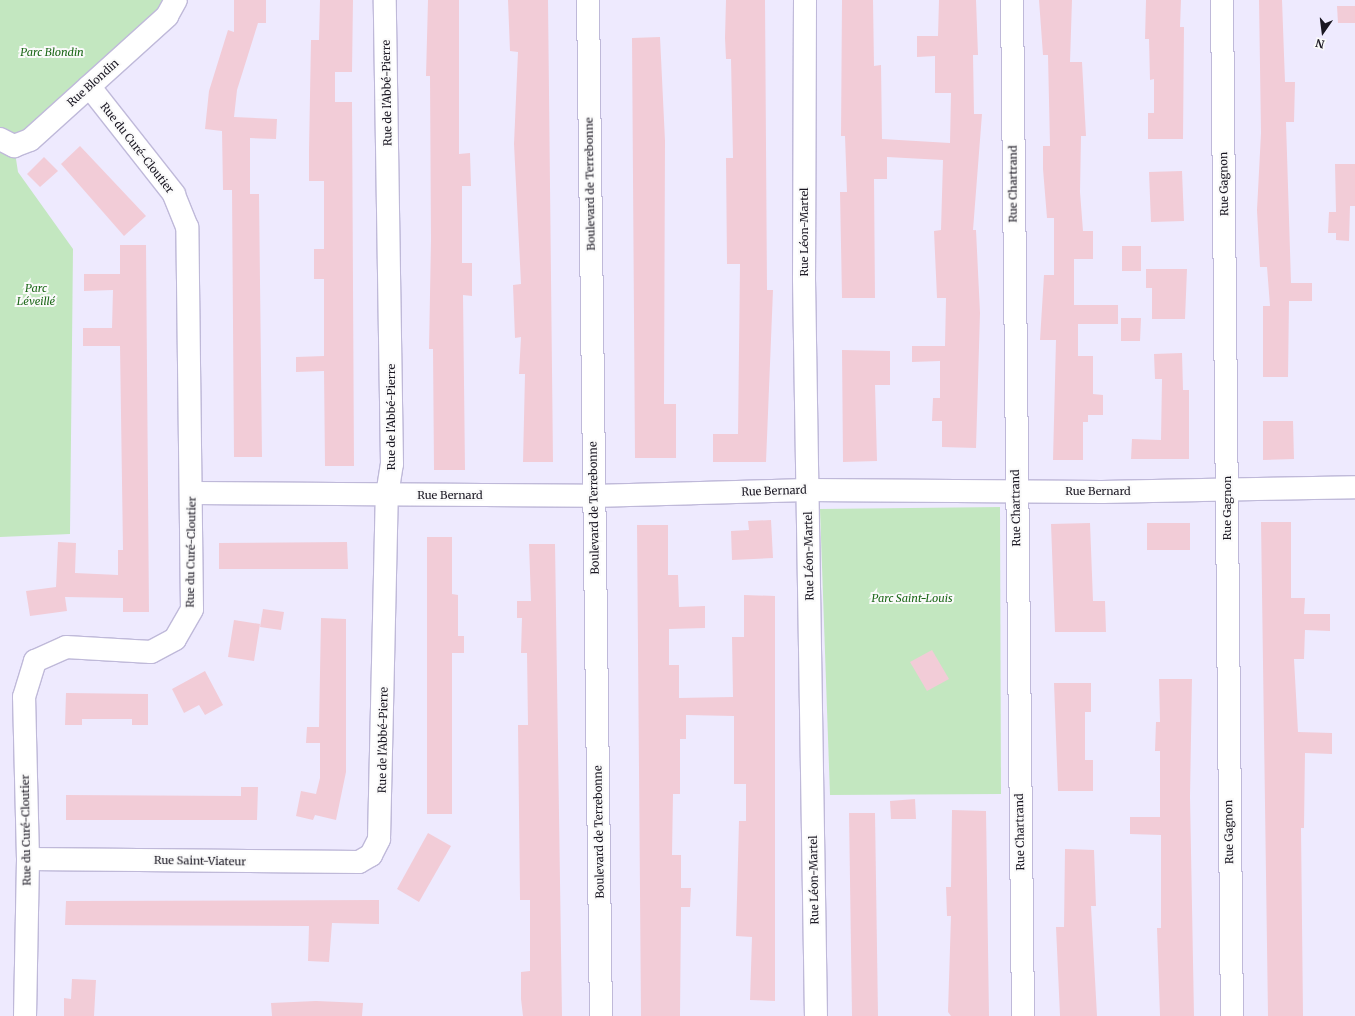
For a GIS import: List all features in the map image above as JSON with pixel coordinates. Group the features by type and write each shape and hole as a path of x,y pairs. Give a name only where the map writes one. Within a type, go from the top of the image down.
{"street":[{"name":"Rue Blondin","path":"0,139 14,146 30,140 167,16 176,0"},
{"name":"Rue de l'Abbé-Pierre","path":"371,854 379,839 382,822 387,495 392,464 385,0"},
{"name":"Boulevard de Terrebonne","path":"588,0 593,496 601,1016"},
{"name":"Rue Léon-Martel","path":"805,0 808,490 816,1016"},
{"name":"Rue Chartrand","path":"1012,0 1016,490 1023,1016"},
{"name":"Rue Gagnon","path":"1222,0 1232,1016"},
{"name":"Rue du Curé-Cloutier","path":"25,1016 28,859 24,696 35,661 66,647 151,652 175,639 192,609 193,493 187,226 174,194 90,86"},
{"name":"Rue Bernard","path":"193,493 593,496 808,490 1355,487"},
{"name":"Rue Saint-Viateur","path":"28,859 359,862 371,854"}],"green space":[{"name":"Parc Léveillé","path":"0,0 176,0 14,146 18,172 73,249 70,534 0,537"},
{"name":"Parc Saint-Louis","path":"1000,507 1001,794 830,795 820,509"}],"building":[{"path":"234,0 266,0 266,23 258,23 237,90 234,117 277,119 276,139 250,138 250,194 259,194 262,457 234,457 232,190 223,190 222,131 205,129 209,91 228,30 234,32"},
{"path":"320,0 353,0 352,72 335,72 335,102 352,102 354,466 325,466 324,371 296,372 296,357 324,356 324,279 314,279 314,249 324,249 324,181 309,181 311,40 319,40"},
{"path":"428,0 459,0 459,154 470,153 471,186 462,186 462,263 472,263 472,296 463,295 465,470 434,470 433,349 429,349 431,240 430,76 426,76"},
{"path":"508,0 548,0 553,462 523,462 525,374 519,374 521,337 515,338 513,285 521,284 514,144 518,52 510,51"},
{"path":"726,0 765,0 767,290 773,290 766,462 713,462 713,434 738,434 740,264 727,264 726,158 733,158 731,59 726,59 725,38"},
{"path":"842,0 873,0 874,66 881,65 882,139 950,143 951,93 935,93 935,56 917,57 917,36 938,36 939,0 976,0 978,55 973,55 974,114 982,114 973,230 976,230 980,313 976,448 942,447 942,421 932,421 933,398 940,398 940,361 912,362 912,346 945,346 946,298 937,298 934,231 941,230 943,160 887,157 887,179 874,179 875,298 842,298 840,192 847,192 845,136 841,136"},
{"path":"1039,0 1072,0 1070,62 1082,62 1086,136 1081,136 1080,192 1083,231 1093,231 1093,259 1074,259 1074,305 1118,305 1118,324 1078,324 1078,356 1093,356 1093,394 1103,395 1103,415 1088,415 1088,422 1083,422 1083,460 1053,460 1056,340 1040,340 1044,275 1054,275 1054,218 1047,218 1043,169 1043,146 1050,146 1048,55 1043,55"},
{"path":"1146,0 1181,0 1180,27 1184,27 1183,139 1148,139 1148,113 1154,113 1154,79 1150,80 1149,39 1145,39"},
{"path":"1259,0 1282,0 1285,82 1295,82 1294,122 1286,122 1291,283 1312,283 1312,301 1289,301 1288,377 1263,377 1263,306 1270,306 1267,267 1260,267 1257,210 1261,133"},
{"path":"1337,6 1355,6 1355,23 1338,23"},
{"path":"660,37 665,141 664,404 676,404 676,458 635,458 632,38"},
{"path":"80,146 146,216 124,236 61,164"},
{"path":"44,157 58,171 40,187 27,174"},
{"path":"1335,164 1355,164 1355,206 1350,206 1349,241 1336,240 1336,233 1328,233 1329,212 1336,212"},
{"path":"1182,171 1184,221 1151,222 1149,172"},
{"path":"120,245 146,245 149,612 123,612 123,598 65,597 67,611 30,616 26,591 56,587 58,542 76,543 75,573 118,575 118,550 123,550 120,346 83,346 83,328 112,328 113,290 84,291 84,274 120,274"},
{"path":"1122,246 1141,246 1141,271 1122,271"},
{"path":"1146,269 1187,269 1185,319 1152,319 1152,288 1146,288"},
{"path":"1121,318 1141,318 1140,341 1121,341"},
{"path":"842,350 890,351 890,385 875,385 877,461 843,462"},
{"path":"1182,353 1183,390 1189,390 1189,459 1131,459 1132,439 1161,440 1162,379 1155,379 1154,354"},
{"path":"1263,421 1293,421 1294,459 1263,460"},
{"path":"771,520 773,558 732,560 731,531 749,530 748,521"},
{"path":"1261,522 1291,522 1291,598 1305,598 1304,614 1330,614 1330,631 1305,630 1304,659 1294,659 1298,732 1332,733 1332,754 1305,753 1304,828 1301,828 1303,1016 1268,1016"},
{"path":"1090,523 1093,601 1105,601 1106,632 1055,632 1051,524"},
{"path":"1147,523 1190,523 1190,550 1147,550"},
{"path":"637,525 668,525 668,575 678,575 679,607 705,606 705,628 669,629 669,665 679,665 679,698 733,697 732,637 744,637 744,595 775,596 775,1001 750,1000 752,937 736,936 739,821 746,821 746,784 734,784 734,716 686,715 686,739 680,739 680,794 673,794 672,855 681,855 681,888 691,888 690,907 681,907 680,1016 641,1016"},
{"path":"427,537 452,537 452,594 458,595 458,636 464,636 464,653 452,653 452,814 427,814"},
{"path":"347,542 348,569 219,569 219,543"},
{"path":"529,544 555,544 562,1016 523,1016 521,999 521,972 530,971 530,900 520,900 518,725 528,725 527,653 521,653 522,618 517,618 517,601 531,601"},
{"path":"263,609 284,612 281,630 260,627"},
{"path":"321,618 346,619 346,772 336,820 315,815 313,820 296,816 301,791 316,794 320,778 320,743 306,743 307,727 319,727"},
{"path":"234,620 260,624 254,661 228,657"},
{"path":"932,650 949,679 927,691 910,662"},
{"path":"205,671 223,705 205,715 199,705 184,713 172,689"},
{"path":"1159,679 1192,679 1190,797 1194,1016 1160,1016 1157,928 1161,928 1161,835 1130,834 1130,817 1160,817 1160,751 1155,751 1156,722 1160,722"},
{"path":"1054,683 1091,683 1091,712 1085,712 1085,760 1093,760 1093,791 1058,791"},
{"path":"66,693 148,694 148,725 132,725 132,719 82,719 82,725 65,725"},
{"path":"241,787 258,787 257,820 66,820 66,795 241,796"},
{"path":"915,799 916,819 891,819 890,801"},
{"path":"952,810 986,811 989,1016 951,1016 948,1012 951,916 947,916 946,887 951,887"},
{"path":"849,813 875,813 878,1016 852,1016"},
{"path":"428,833 451,846 419,902 397,889"},
{"path":"1065,849 1094,850 1096,906 1091,906 1097,1016 1060,1016 1056,927 1064,927"},
{"path":"379,900 379,924 332,923 329,962 308,961 309,926 65,925 66,901"},
{"path":"72,979 96,980 94,1016 64,1016 64,998 71,999"},
{"path":"316,1001 363,1003 362,1016 272,1016 271,1003"}],"park label":[{"name":"Parc Blondin","path":"52,52"}]}
